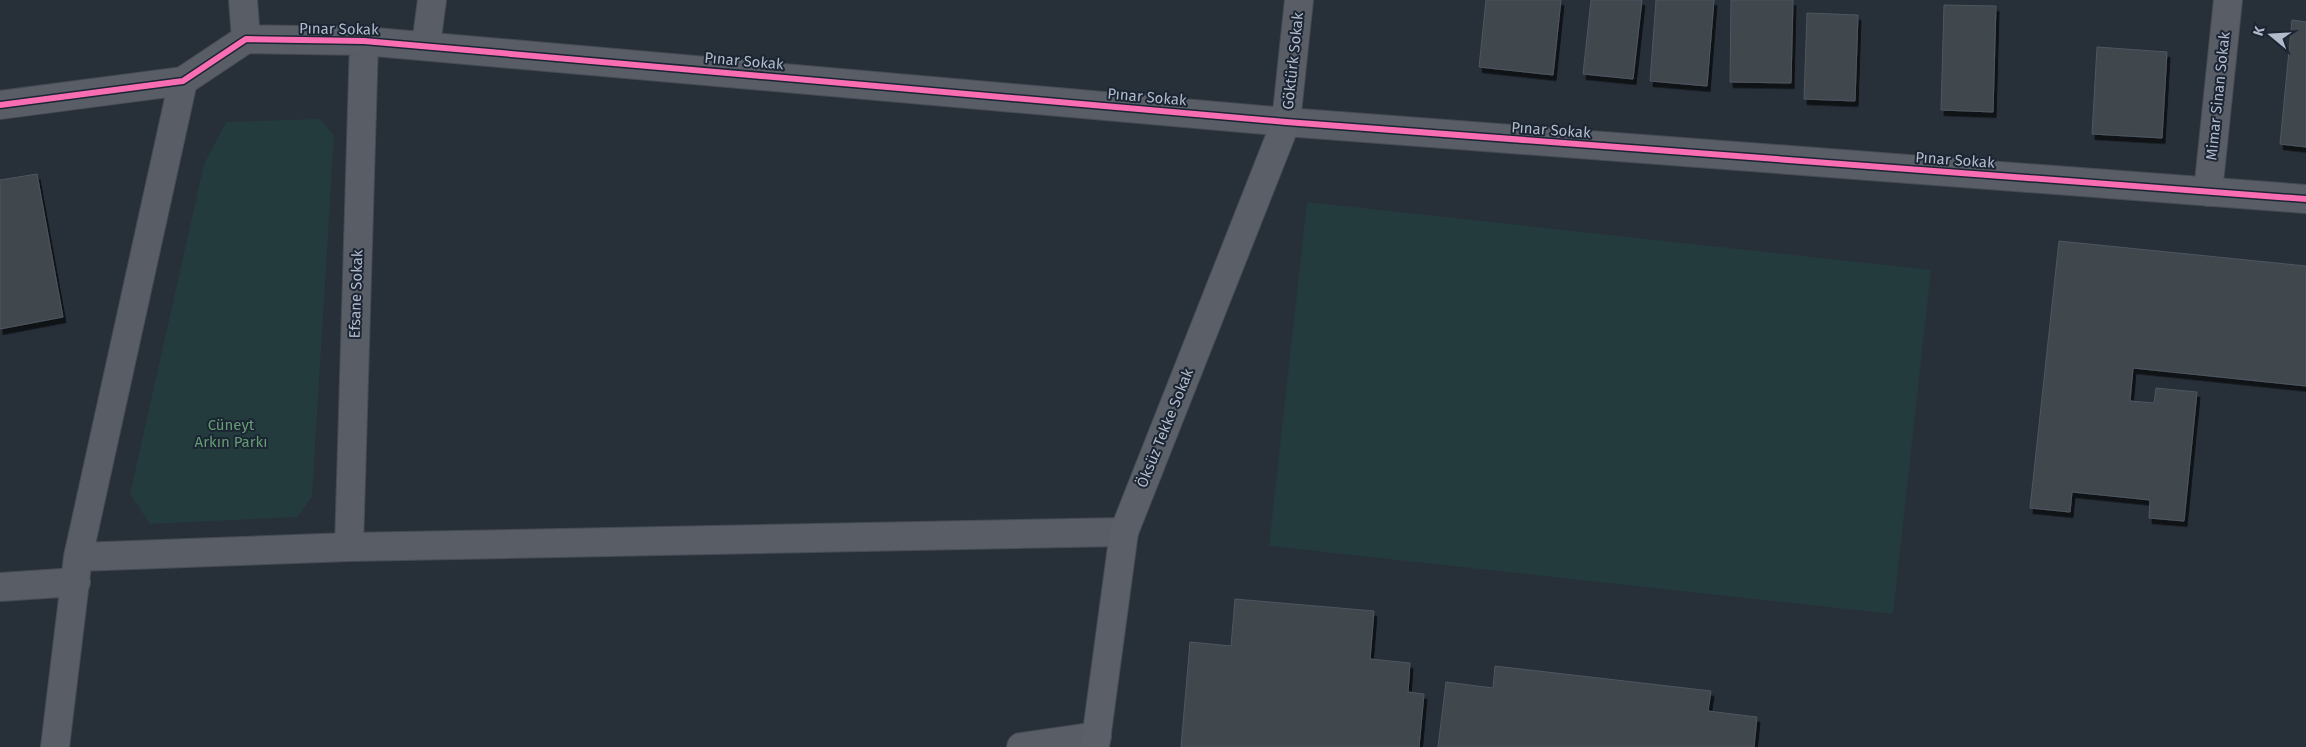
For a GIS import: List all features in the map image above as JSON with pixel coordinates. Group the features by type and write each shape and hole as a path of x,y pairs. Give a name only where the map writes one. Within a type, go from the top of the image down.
{"main road":[{"name":"Öksüz Tekke Sokak","path":"1096,742 1124,532 1286,122"}],"street":[{"path":"0,105 183,81 246,39 243,0"},
{"path":"426,45 432,0"},
{"name":"Göktürk Sokak","path":"1286,122 1299,0"},
{"name":"Mimar Sinan Sokak","path":"2208,192 2228,0"},
{"name":"Pınar Sokak","path":"246,39 364,41 426,45 1286,122 2306,198"},
{"name":"Efsane Sokak","path":"349,547 364,41"},
{"path":"55,747 77,569 183,81"},
{"path":"0,587 77,569 349,547 1124,532"},
{"path":"1021,747 1096,742"}],"green space":[{"name":"Cüneyt Arkın Parkı","path":"320,119 334,136 312,497 297,517 150,524 130,494 204,164 226,122"},
{"path":"1307,202 1931,270 1893,614 1269,546"}],"building":[{"path":"1486,0 1561,0 1553,75 1479,67"},
{"path":"1591,0 1642,0 1633,79 1583,74"},
{"path":"1656,0 1714,0 1707,86 1650,81"},
{"path":"1731,0 1793,0 1791,83 1730,82"},
{"path":"1944,5 1996,6 1993,112 1941,110"},
{"path":"1807,13 1858,15 1855,101 1804,99"},
{"path":"2292,20 2306,22 2306,147 2280,144"},
{"path":"2097,47 2167,52 2162,138 2092,134"},
{"path":"37,174 63,317 0,329 0,180"},
{"path":"2059,241 2306,266 2306,386 2133,368 2130,401 2154,403 2156,388 2197,392 2184,521 2149,518 2150,500 2072,492 2070,512 2030,508"},
{"path":"1235,599 1374,611 1370,659 1410,663 1408,692 1424,694 1419,747 1181,747 1190,642 1231,646"},
{"path":"1495,666 1711,691 1708,711 1757,717 1754,747 1438,747 1446,682 1493,688"}],"cycle path":[{"path":"0,105 183,81 246,39 364,41 1286,122 2306,199"}]}
